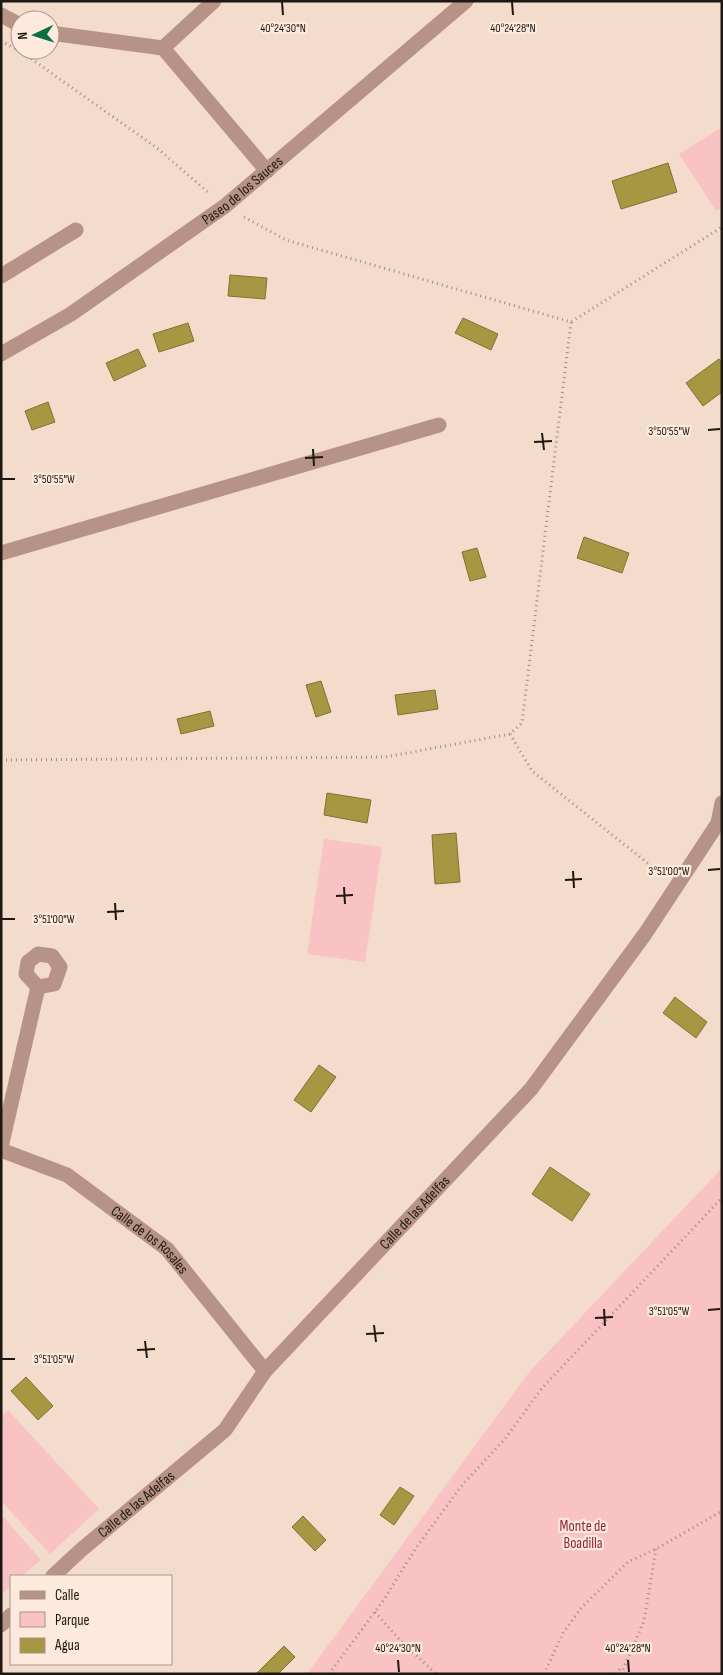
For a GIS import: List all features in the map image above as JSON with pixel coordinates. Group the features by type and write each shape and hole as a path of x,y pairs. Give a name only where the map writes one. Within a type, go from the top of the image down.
{"street":[{"path":"163,48 214,1"},
{"name":"Paseo de los Sauces","path":"1,354 71,314 225,206 466,1"},
{"path":"60,34 163,48 267,171"},
{"path":"1,276 76,230"},
{"path":"1,553 439,425"},
{"name":"Calle de las Adelfas","path":"54,1575 81,1550 225,1430 265,1371 531,1089 645,934 718,822 722,803"},
{"name":"Calle de los Rosales","path":"38,987 1,1149 67,1175 167,1249 265,1371"},
{"path":"1,1625 10,1616"}],"path":[{"path":"1,41 23,53 157,148 225,206 286,240 571,322 722,227"},
{"path":"1,760 385,758 510,734 522,724 571,322"},
{"path":"510,734 532,771 677,886"},
{"path":"329,1674 375,1612 416,1548 463,1484 505,1439 542,1388 722,1198"},
{"path":"544,1674 563,1633 582,1607 628,1562 656,1549 722,1512"},
{"path":"621,1674 644,1621 656,1549"},
{"path":"375,1612 399,1639 436,1674"},
{"path":"616,1674 625,1664"}],"green space":[{"path":"722,127 722,207 716,211 679,154"},
{"path":"324,839 382,847 365,962 307,954"},
{"name":"Monte de Boadilla","path":"722,1168 722,1674 307,1674 530,1371"},
{"path":"8,1410 99,1509 50,1554 1,1501 1,1417"},
{"path":"1,1514 41,1560 23,1575 10,1575 10,1587 1,1595"}],"water":[{"path":"668,163 677,192 621,209 612,181"},
{"path":"230,275 267,278 265,299 228,296"},
{"path":"463,318 498,334 491,350 455,333"},
{"path":"188,323 194,341 159,352 153,334"},
{"path":"138,349 146,366 114,381 106,363"},
{"path":"719,359 722,363 722,392 703,406 686,383"},
{"path":"48,402 55,422 32,430 25,411"},
{"path":"584,537 629,553 622,573 577,558"},
{"path":"477,548 486,577 470,581 462,552"},
{"path":"321,681 331,712 316,717 306,685"},
{"path":"435,690 438,709 398,715 395,695"},
{"path":"210,711 214,726 181,734 177,719"},
{"path":"327,793 371,800 367,823 324,815"},
{"path":"456,833 460,882 435,884 432,835"},
{"path":"675,997 707,1022 696,1038 663,1013"},
{"path":"319,1065 336,1077 311,1112 294,1100"},
{"path":"550,1167 590,1194 572,1221 532,1194"},
{"path":"26,1377 53,1406 38,1420 11,1391"},
{"path":"400,1487 414,1496 394,1525 380,1515"},
{"path":"303,1516 326,1540 315,1551 292,1527"},
{"path":"284,1646 295,1657 278,1674 256,1674"}]}
